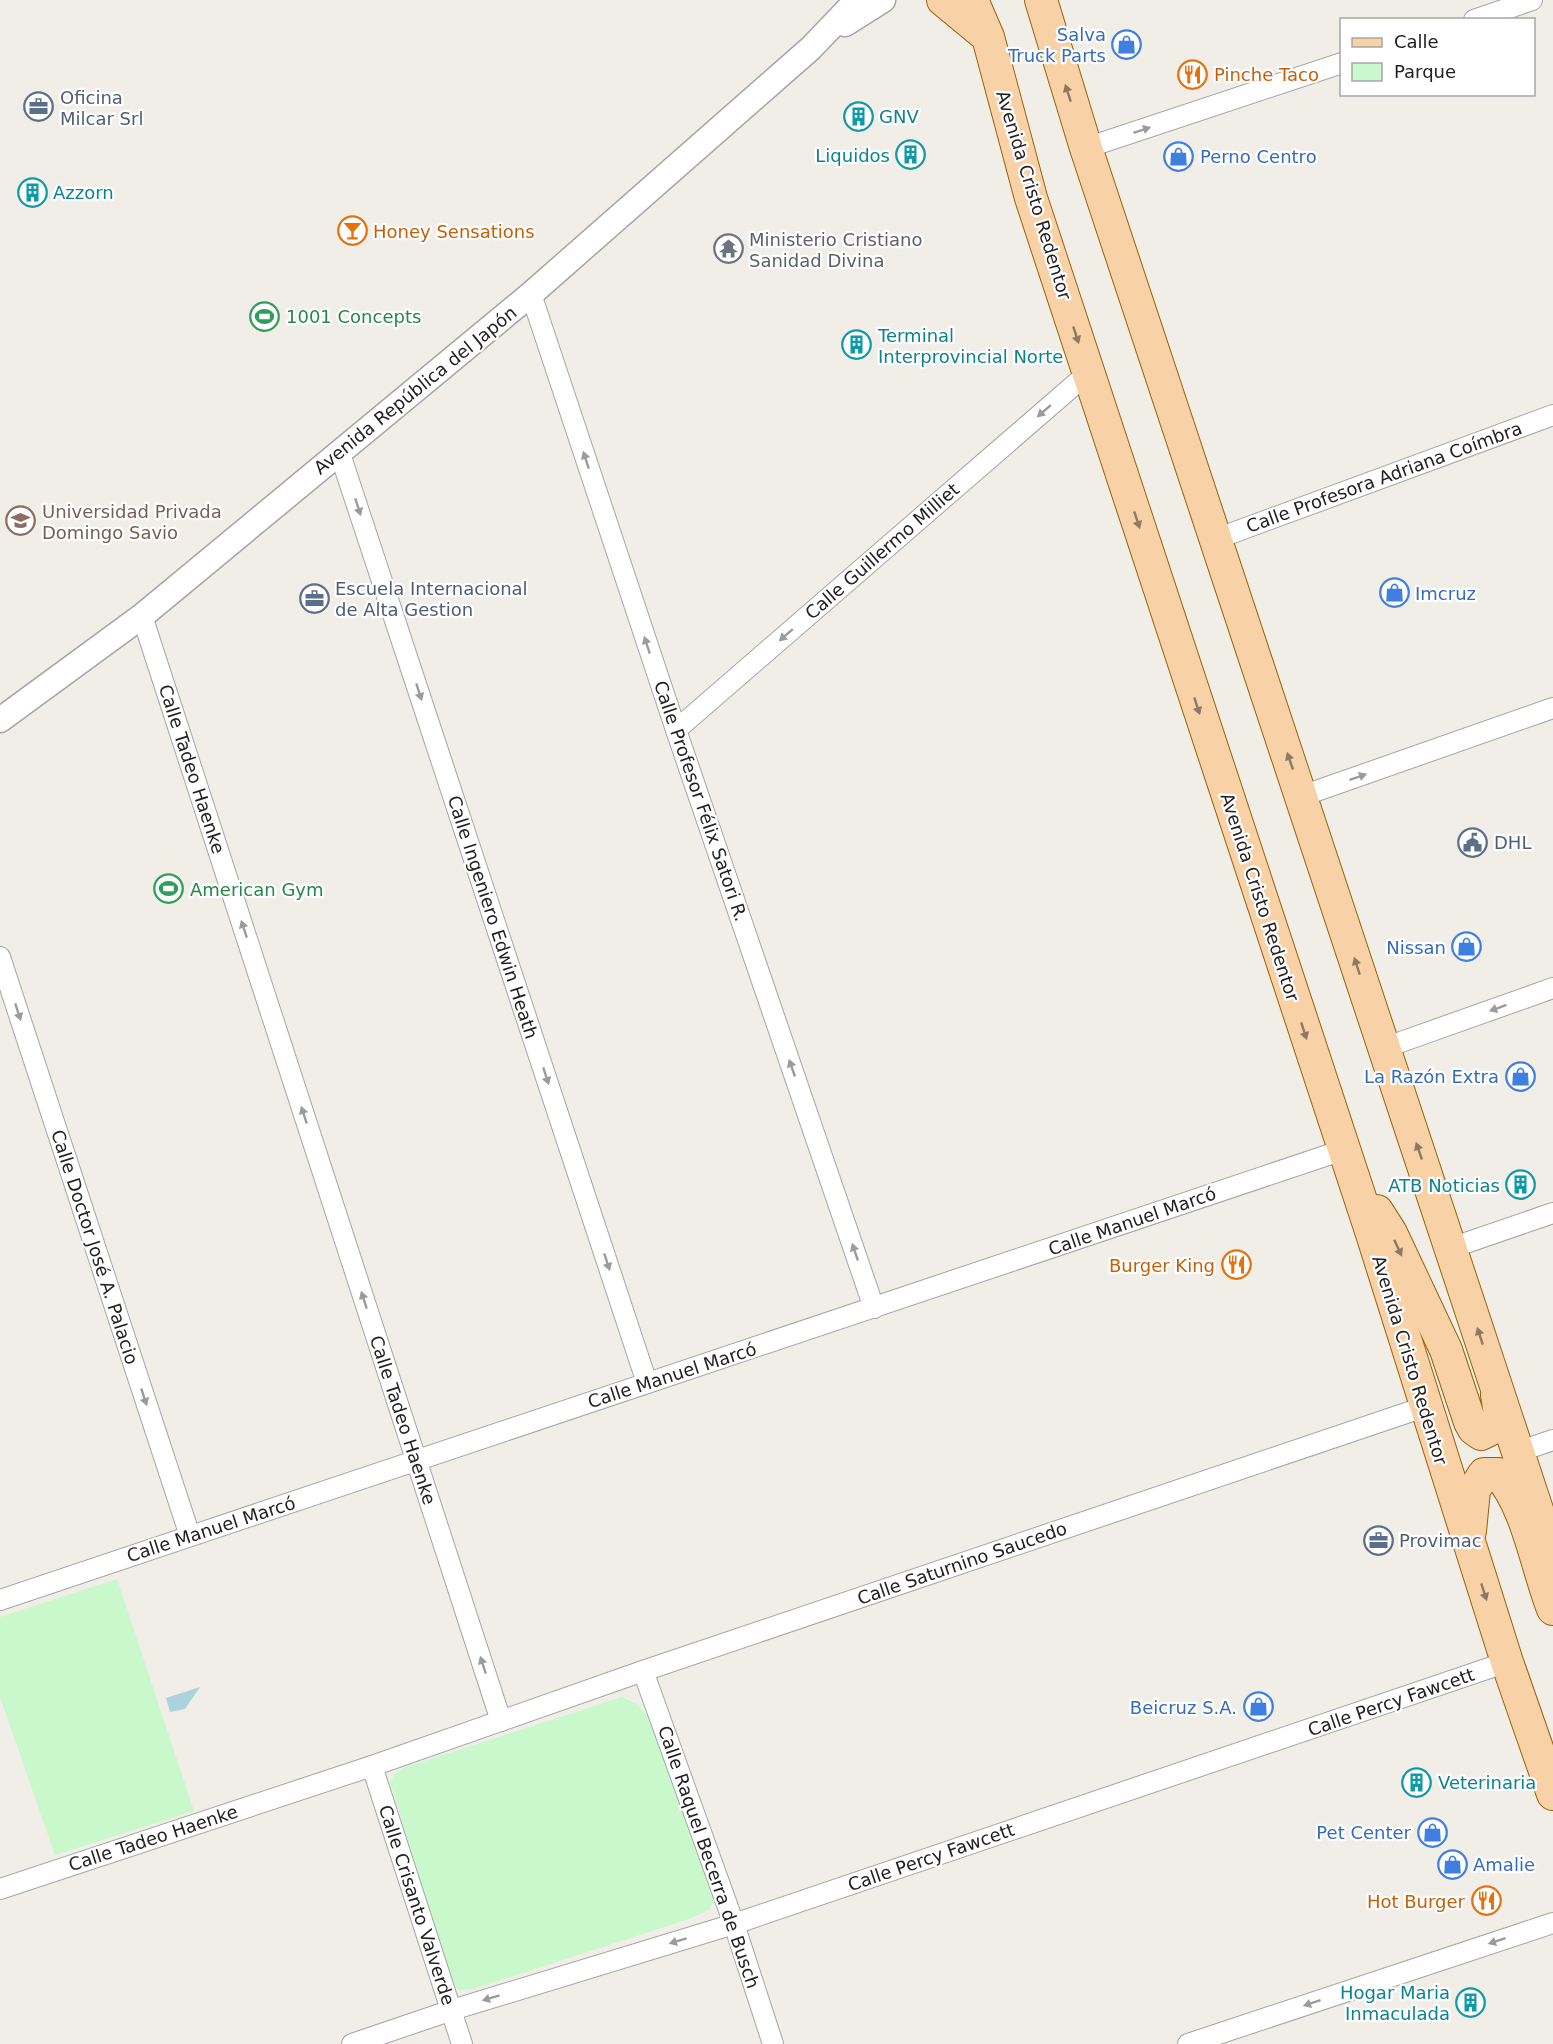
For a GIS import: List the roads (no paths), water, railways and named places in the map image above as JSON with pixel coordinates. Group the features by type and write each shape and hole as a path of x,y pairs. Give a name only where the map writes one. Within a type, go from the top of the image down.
{"main road":[{"path":"943,0 988,37"},
{"name":"Avenida Cristo Redentor","path":"972,0 988,37 1031,198 1354,1183 1507,1662 1553,1794"},
{"path":"985,0 988,37"},
{"path":"1042,3 1086,148 1553,1558"},
{"path":"1354,1183 1391,1233 1446,1350 1470,1422 1481,1434 1497,1426 1500,1413 1491,1369"},
{"path":"1471,1551 1470,1513 1474,1490 1484,1474 1498,1474 1507,1484 1518,1504 1553,1609"}],"street":[{"path":"815,43 857,0"},
{"path":"815,43 883,0"},
{"path":"1480,18 1532,0"},
{"name":"Avenida República del Japón","path":"0,720 142,616 531,294 815,43"},
{"path":"1086,148 1340,63"},
{"name":"Calle Profesor Félix Satori R.","path":"531,294 676,730 874,1308"},
{"name":"Calle Guillermo Milliet","path":"676,730 1088,373"},
{"name":"Calle Profesora Adriana Coímbra","path":"1216,539 1553,416"},
{"name":"Calle Ingeniero Edwin Heath","path":"339,451 647,1383"},
{"name":"Calle Tadeo Haenke","path":"0,1889 501,1721 142,616"},
{"path":"1302,796 1553,708"},
{"name":"Calle Doctor José A. Palacio","path":"0,957 190,1536"},
{"path":"1384,1048 1553,988"},
{"name":"Calle Manuel Marcó","path":"0,1600 1343,1150"},
{"path":"1451,1248 1553,1214"},
{"name":"Calle Saturnino Saucedo","path":"501,1721 1424,1407"},
{"path":"1518,1452 1553,1440"},
{"name":"Calle Percy Fawcett","path":"352,2044 452,2010 734,1924 1507,1662"},
{"name":"Calle Raquel Becerra de Busch","path":"643,1671 734,1924 773,2044"},
{"name":"Calle Crisanto Valverde","path":"372,1766 462,2044"},
{"path":"1188,2044 1553,1923"}],"water":[{"path":"200,1687 185,1709 170,1712 166,1698"}],"place":[{"name":"Salva Truck Parts","path":"1127,44"},
{"name":"Pinche Taco","path":"1193,74"},
{"name":"Oficina Milcar Srl","path":"39,107"},
{"name":"GNV","path":"858,116"},
{"name":"Liquidos","path":"911,155"},
{"name":"Perno Centro","path":"1179,156"},
{"name":"Azzorn","path":"32,192"},
{"name":"Honey Sensations","path":"352,231"},
{"name":"Ministerio Cristiano Sanidad Divina","path":"728,249"},
{"name":"1001 Concepts","path":"265,316"},
{"name":"Terminal Interprovincial Norte","path":"857,345"},
{"name":"Universidad Privada Domingo Savio","path":"21,521"},
{"name":"Imcruz","path":"1394,593"},
{"name":"Escuela Internacional de Alta Gestion","path":"314,598"},
{"name":"DHL","path":"1473,842"},
{"name":"American Gym","path":"169,889"},
{"name":"Nissan","path":"1467,947"},
{"name":"La Razón Extra","path":"1520,1076"},
{"name":"ATB Noticias","path":"1521,1185"},
{"name":"Burger King","path":"1236,1265"},
{"name":"Provimac","path":"1378,1540"},
{"name":"Beicruz S.A.","path":"1258,1707"},
{"name":"Veterinaria","path":"1417,1782"},
{"name":"Pet Center","path":"1432,1832"},
{"name":"Amalie","path":"1452,1864"},
{"name":"Hot Burger","path":"1486,1901"},
{"name":"Hogar Maria Inmaculada","path":"1471,2002"}]}
